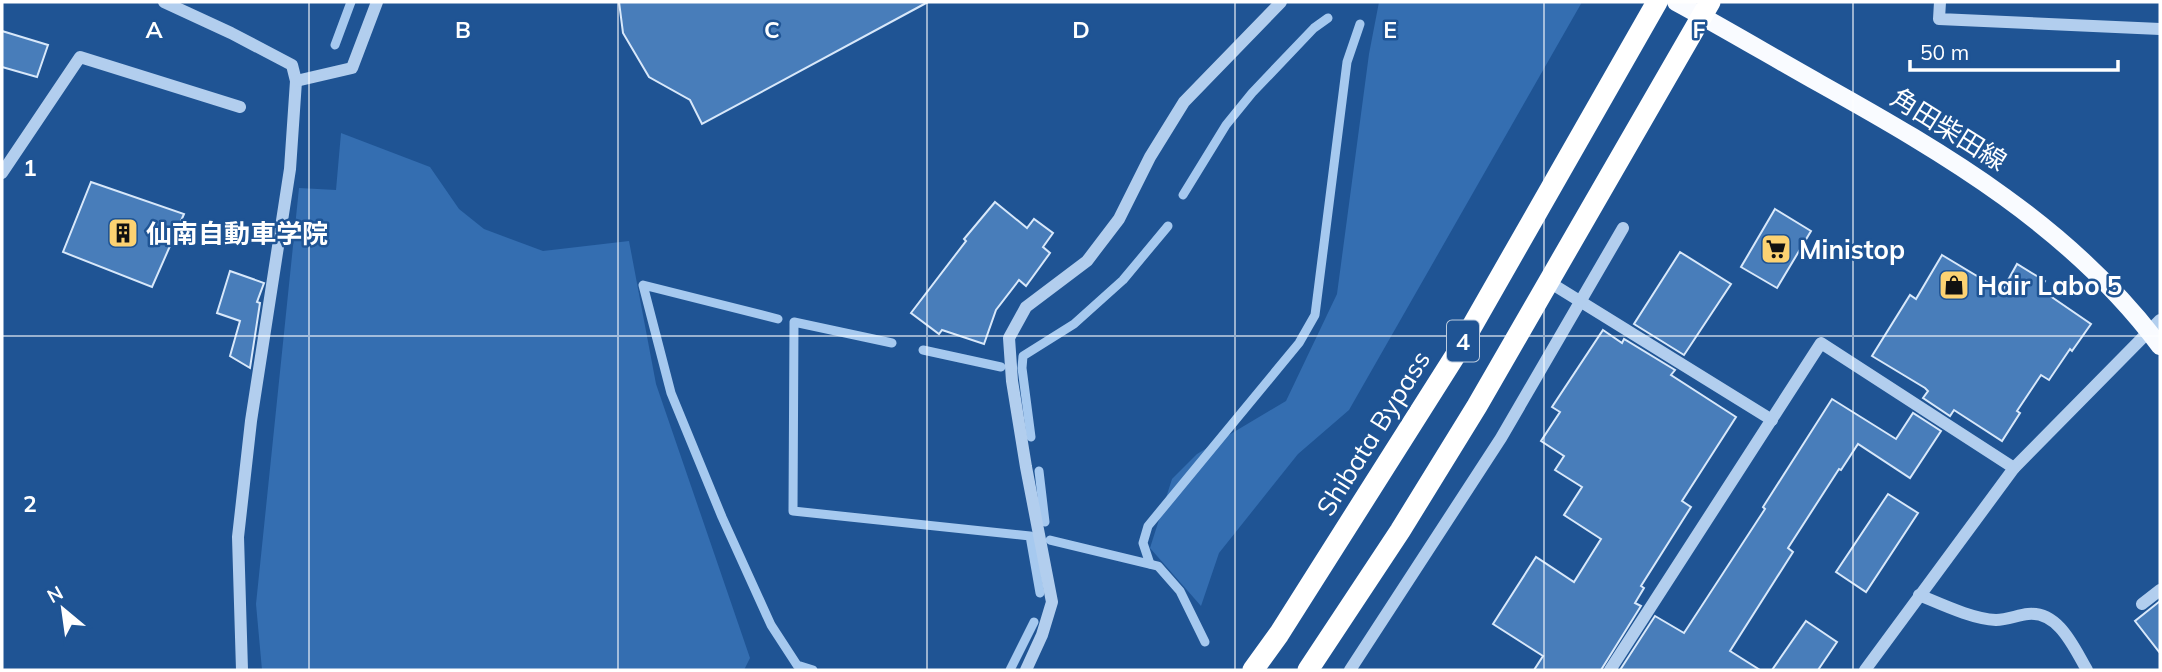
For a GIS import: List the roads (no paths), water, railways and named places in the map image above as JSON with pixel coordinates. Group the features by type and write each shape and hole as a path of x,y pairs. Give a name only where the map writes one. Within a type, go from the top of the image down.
{"highway":[{"name":"Shibata Bypass","path":"1253,670 1279,634 1455,356 1657,2"},
{"name":"4","path":"1308,670 1400,531 1477,406 1706,9"}],"main road":[{"name":"角田柴田線","path":"1676,2 1706,9 2006,196 2050,231 2155,325 2160,346"}],"street":[{"path":"164,2 292,65 296,80 290,169 251,421 239,537 242,670"},
{"path":"296,80 352,68 377,2"},
{"path":"1026,670 1042,635 1052,602 1012,382 1009,338 1026,307 1087,261 1119,219 1150,157 1184,102 1281,2"},
{"path":"1940,2 1939,19 2160,29"},
{"path":"2,173 80,58 240,107"},
{"path":"1350,670 1501,438 1623,228"},
{"path":"1549,282 1772,420"},
{"path":"1865,670 2014,468 2155,325"},
{"path":"1610,670 1821,343 2014,468"},
{"path":"2142,604 2160,590"},
{"path":"1919,595 1958,611 1996,620 2031,614 2050,617 2068,638 2087,670"}],"waterway":[{"path":"335,45 351,2"},
{"path":"1183,195 1226,125 1252,93 1314,28 1328,18"},
{"path":"1150,564 1143,543 1148,526 1299,343 1315,315 1347,62 1360,24"},
{"path":"1031,437 1022,368 1023,356 1074,324 1123,280 1168,226"},
{"path":"778,319 643,285 671,393 722,517 771,625 797,665 813,670"},
{"path":"892,343 794,322 793,511 1030,536 1040,593"},
{"path":"923,350 1001,367"},
{"path":"1039,471 1045,522"},
{"path":"1050,540 1158,566 1180,591 1205,642"},
{"path":"1010,670 1034,622"}],"place":[{"name":"仙南自動車学院","path":"123,233"},
{"name":"Ministop","path":"1776,249"},
{"name":"Hair Labo 5","path":"1954,285"}]}
